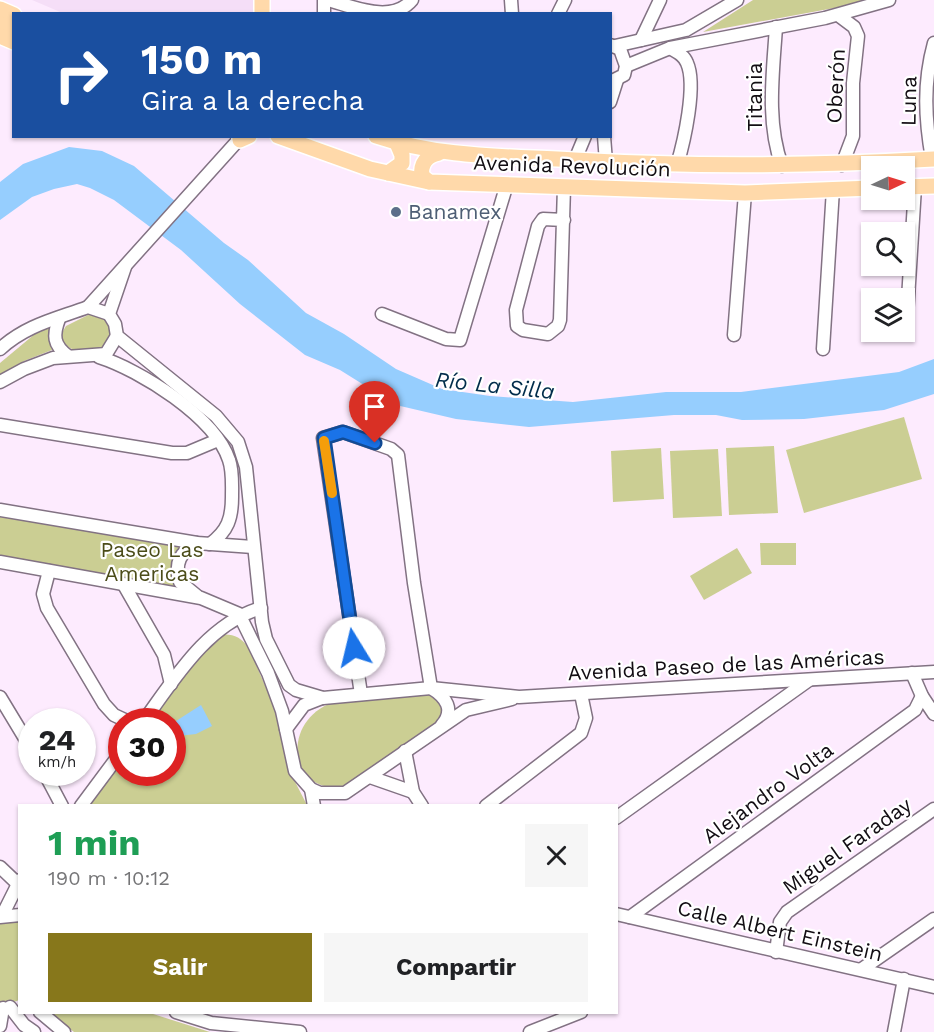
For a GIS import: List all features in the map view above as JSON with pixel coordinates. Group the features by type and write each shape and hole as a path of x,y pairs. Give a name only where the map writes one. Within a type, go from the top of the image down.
{"main road":[{"name":"Avenida Revolución","path":"284,138 388,174 429,182 745,193 861,188"},
{"name":"Avenida Revolución","path":"382,138 439,153 677,165 842,165 933,159"},
{"path":"388,174 402,163 401,151 397,143"},
{"path":"429,182 422,176 421,168 429,156 439,153"},
{"path":"915,187 934,186"}],"street":[{"path":"326,0 379,12"},
{"path":"392,12 400,11 413,0"},
{"path":"640,40 660,0"},
{"path":"613,45 686,30 737,0"},
{"path":"626,66 670,48 838,15 882,1"},
{"name":"Oberón","path":"838,15 854,27 858,36 853,83 853,136 842,165"},
{"name":"Titania","path":"776,27 772,94 776,148 782,166"},
{"name":"Luna","path":"933,159 925,122 925,99 934,43"},
{"path":"613,45 622,53 626,66 624,75 614,81"},
{"path":"670,48 680,53 689,69 687,123 677,165"},
{"path":"0,349 21,332 36,324 59,319 88,307 242,138"},
{"path":"575,160 584,138"},
{"path":"603,138 606,162"},
{"path":"382,314 446,339 460,340 507,184"},
{"path":"564,187 564,220 558,326 548,334 523,330 517,326 516,310 538,226 543,219 564,220"},
{"path":"823,349 833,189"},
{"path":"734,335 745,193"},
{"path":"907,288 909,210"},
{"path":"109,314 124,267"},
{"path":"88,307 109,314 115,324 117,336 111,350 99,357"},
{"path":"59,319 55,342 68,356"},
{"name":"Avenida Paseo de las Américas","path":"117,336 216,416 238,441 246,467 253,547 266,639 282,675 296,690 323,698 431,688 519,697 934,672"},
{"path":"0,382 24,369 68,356 99,357 124,364 165,391 207,427 229,459 232,510 228,526 210,544"},
{"path":"0,426 172,453 188,453 218,440"},
{"path":"361,694 324,438 343,432 391,449 398,454 414,583 431,688 442,694 448,704 448,712 442,725"},
{"path":"0,510 197,543 253,547"},
{"path":"197,543 182,553 177,562 177,573 185,588 201,598 239,614 268,673 286,729 295,771 311,789 314,804"},
{"path":"0,562 201,598"},
{"path":"49,571 44,594 47,608 108,708"},
{"path":"124,585 164,655 171,684"},
{"path":"153,708 204,644 239,614 261,608"},
{"path":"912,673 922,696 934,714"},
{"path":"618,817 810,679"},
{"path":"489,804 581,733 586,718 581,694"},
{"path":"0,696 18,726"},
{"name":"Alejandro Volta","path":"630,917 915,710 922,696"},
{"name":"Avenida Paseo de las Américas","path":"311,789 336,800 466,710 519,697"},
{"path":"286,729 304,705 323,698"},
{"path":"405,751 413,792 421,804"},
{"path":"82,804 108,770"},
{"path":"370,777 413,792"},
{"path":"51,786 61,804"},
{"name":"Miguel Faraday","path":"776,952 780,922 787,912 934,808"},
{"path":"0,867 18,884 1,916"},
{"name":"Calle Albert Einstein","path":"618,914 934,987"},
{"path":"1,916 18,915"},
{"path":"862,969 934,919"},
{"path":"894,1032 904,980"},
{"path":"0,1026 8,1007 34,1032"},
{"path":"42,1014 64,1032"},
{"path":"182,1014 211,1023 300,1032"},
{"path":"530,1032 576,1014"}],"shaded area":[{"path":"32,0 254,0 253,12 60,12"}],"green space":[{"path":"753,0 878,0 703,32"},
{"path":"98,310 113,329 107,352 80,352 68,347 60,336 66,326"},
{"path":"49,328 52,350 24,361 0,376 0,363 36,333"},
{"path":"904,417 922,479 804,513 786,450"},
{"path":"774,446 778,513 729,515 726,448"},
{"path":"661,448 664,499 613,502 611,451"},
{"path":"718,449 722,516 673,518 670,451"},
{"name":"Paseo Las Americas","path":"0,517 183,545 178,589 0,556"},
{"path":"760,543 796,543 796,565 761,565"},
{"path":"737,548 752,573 704,600 690,576"},
{"path":"218,635 235,636 249,648 281,723 290,772 306,804 91,804 108,780 108,786 186,786 186,708 159,708 202,648"},
{"path":"428,695 439,704 441,715 438,724 348,786 327,787 312,780 302,769 298,754 299,738 306,722 319,709 338,701"},
{"path":"14,920 18,922 18,1000 12,1003 0,1001 0,924"},
{"path":"49,1014 153,1014 210,1032 74,1032"}],"water":[{"path":"69,147 102,151 134,166 224,243 248,260 306,313 344,334 396,369 442,389 490,396 573,402 666,392 741,392 899,372 934,359 934,394 884,410 804,419 742,420 716,415 674,415 529,427 456,419 396,405 340,370 305,355 240,304 181,250 114,200 90,188 77,184 54,189 32,197 0,220 0,182 23,164"},
{"path":"201,705 212,726 196,734 186,735 186,715"}],"slow traffic":[{"path":"324,441 332,493"}],"place":[{"name":"Banamex","path":"396,212"}],"route":[{"path":"354,648 324,438 343,432 375,443"}],"water label":[{"name":"Río La Silla","path":"495,385"}]}
